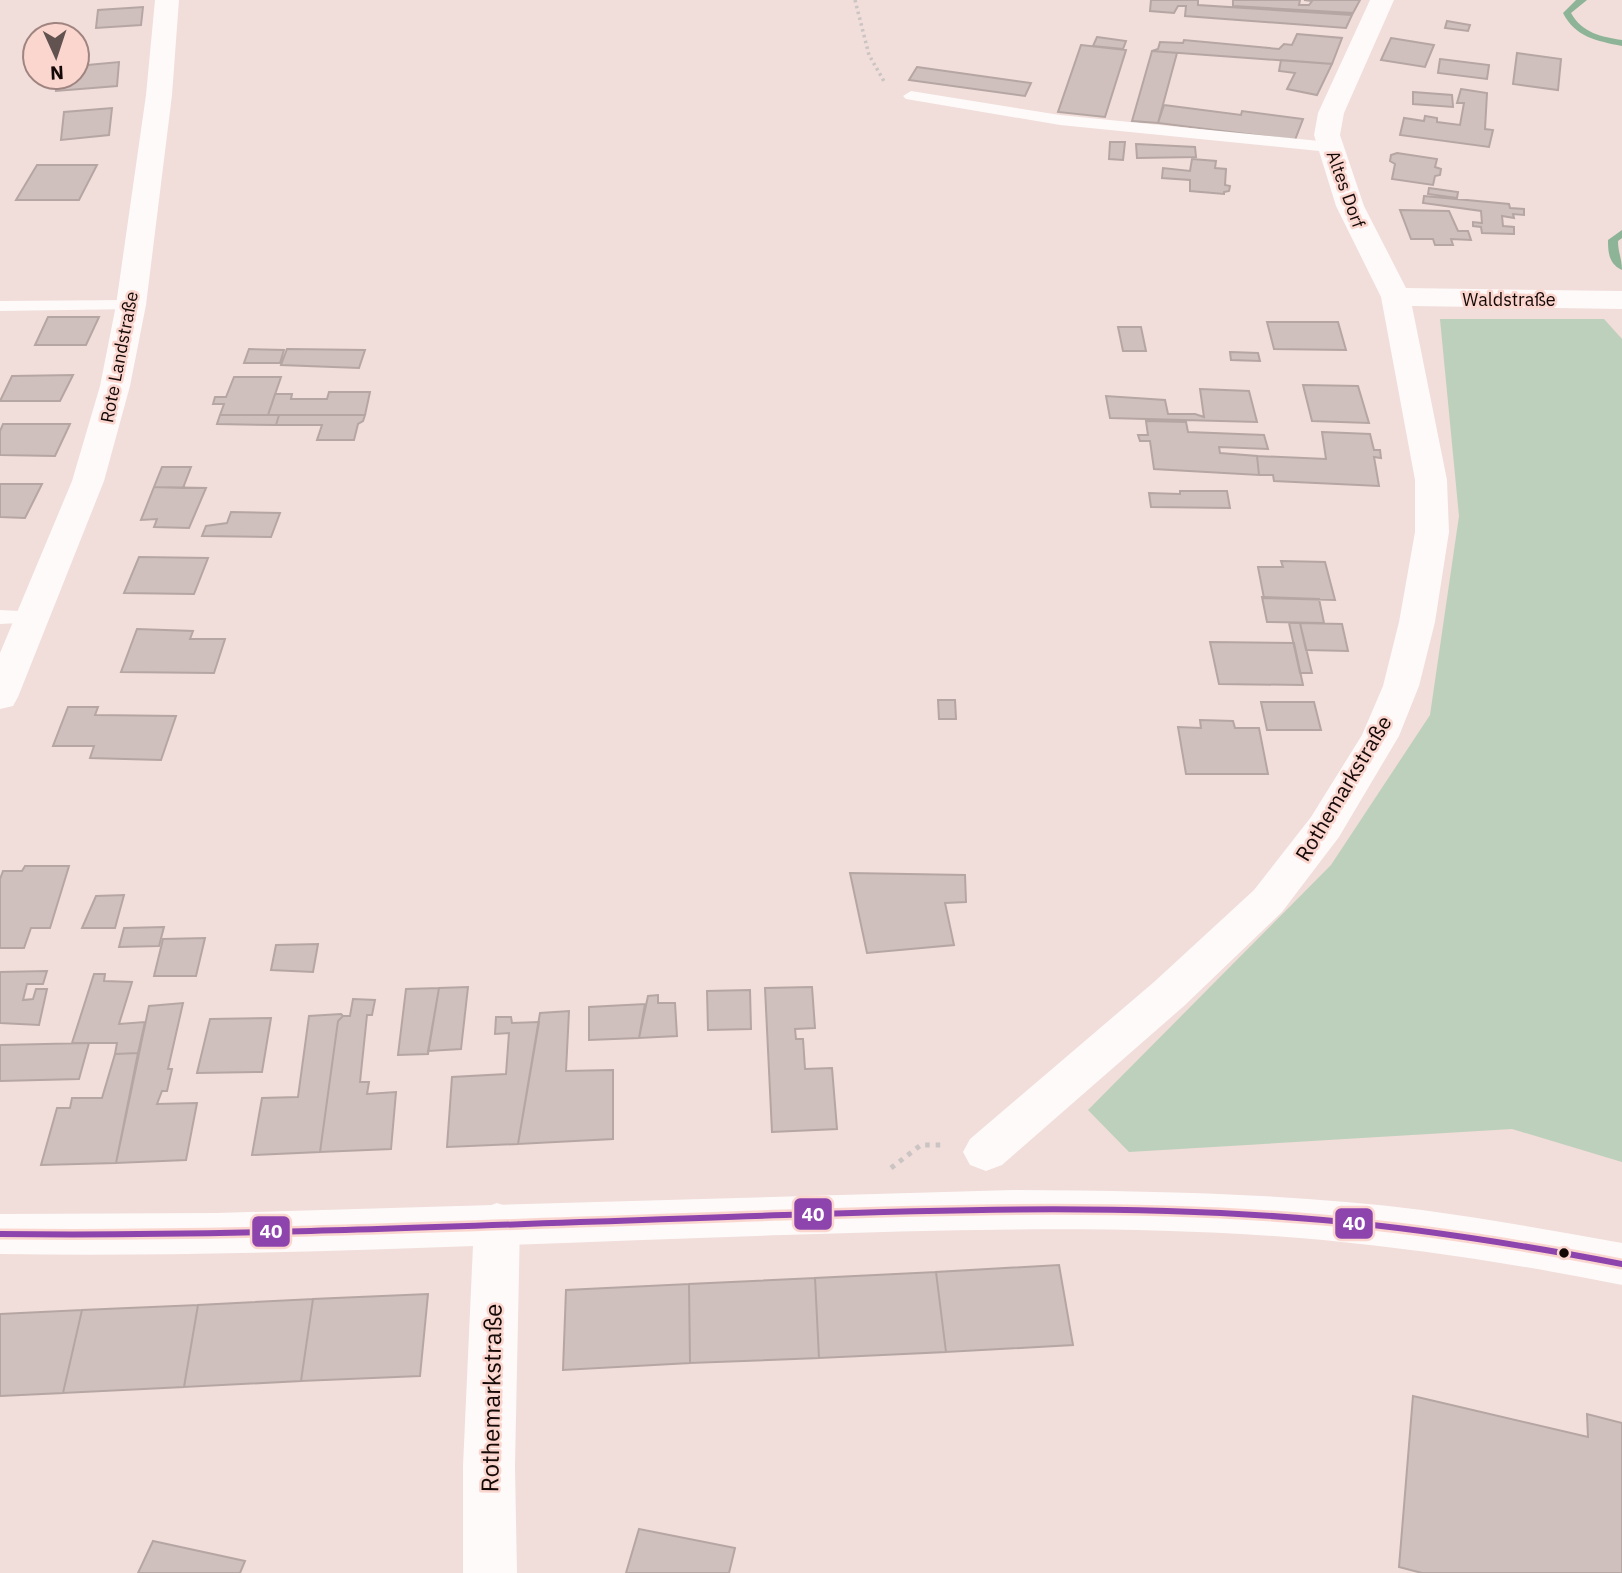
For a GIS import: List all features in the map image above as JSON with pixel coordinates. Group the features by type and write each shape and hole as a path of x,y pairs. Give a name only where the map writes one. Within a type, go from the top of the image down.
{"street":[{"name":"Rote Landstraße","path":"0,697 88,481 103,434 131,305 159,95 167,0"},
{"name":"Altes Dorf","path":"1382,0 1331,113 1328,123 1329,147 1361,233 1396,298"},
{"name":"Waldstraße","path":"1396,298 1622,300"},
{"name":"Rothemarkstraße","path":"991,1148 1169,994 1268,901 1325,827 1380,736 1401,686 1417,622 1432,532 1431,480 1396,298"},
{"path":"0,1234 200,1234 895,1211 1075,1209 1288,1217 1477,1238 1622,1264"},
{"name":"Rothemarkstraße","path":"490,1573 489,1465 497,1223"}],"lane":[{"path":"911,96 1060,120 1329,147"},
{"path":"0,306 131,305"},
{"path":"0,617 32,617"}],"path":[{"path":"855,0 869,57 876,72 885,83 911,96"},
{"path":"895,1211 891,1168 921,1145 991,1148"}],"green space":[{"path":"1440,319 1604,319 1622,339 1622,1162 1512,1129 1129,1152 1088,1110 1331,865 1430,715 1459,516"}],"building":[{"path":"1151,0 1198,0 1198,5 1352,15 1346,28 1185,16 1186,6 1178,6 1174,13 1150,11"},
{"path":"1233,0 1300,0 1299,5 1309,5 1312,1 1304,0 1360,0 1353,13 1233,6"},
{"path":"143,7 141,25 96,28 98,10"},
{"path":"1447,21 1470,25 1468,31 1445,28"},
{"path":"1297,34 1342,38 1332,64 1152,51 1158,49 1160,42 1183,43 1184,40 1279,49 1284,44 1292,45"},
{"path":"1097,37 1126,41 1123,49 1093,46"},
{"path":"1391,38 1434,45 1425,67 1381,60"},
{"path":"1081,45 1126,50 1105,117 1058,112"},
{"path":"1152,51 1177,53 1158,123 1132,121"},
{"path":"1517,53 1561,59 1558,90 1513,84"},
{"path":"1440,59 1489,65 1487,79 1438,73"},
{"path":"1281,60 1332,64 1317,95 1287,89 1295,73 1279,71"},
{"path":"119,62 117,86 91,88 91,65"},
{"path":"917,67 1031,83 1025,96 909,80"},
{"path":"1461,89 1487,93 1485,129 1493,130 1489,147 1400,135 1404,118 1424,121 1425,116 1437,118 1437,122 1460,125 1464,103 1457,103"},
{"path":"1413,92 1452,95 1453,107 1413,104"},
{"path":"1164,105 1241,115 1242,111 1303,119 1295,140 1158,123"},
{"path":"112,108 109,135 61,140 64,112"},
{"path":"1110,142 1125,142 1123,160 1109,159"},
{"path":"1136,144 1195,147 1196,157 1137,158"},
{"path":"1397,153 1437,159 1435,167 1441,169 1440,175 1435,176 1433,185 1392,179 1395,164 1390,161 1391,155"},
{"path":"1192,159 1216,161 1215,168 1226,169 1225,185 1230,186 1229,191 1224,194 1190,191 1190,180 1162,178 1163,168 1190,171"},
{"path":"37,165 97,165 79,200 16,200"},
{"path":"1429,188 1458,192 1457,198 1428,194"},
{"path":"1424,196 1509,204 1510,208 1524,209 1524,215 1513,214 1514,218 1502,216 1503,226 1514,227 1514,234 1482,233 1481,227 1473,226 1473,222 1482,223 1481,211 1423,203"},
{"path":"1400,210 1449,211 1458,231 1468,231 1471,240 1451,239 1453,245 1435,245 1433,239 1411,239"},
{"path":"48,317 99,317 86,345 35,345"},
{"path":"1267,322 1338,322 1346,350 1274,349"},
{"path":"1118,327 1141,327 1146,351 1123,351"},
{"path":"249,349 284,350 280,363 244,363"},
{"path":"287,349 365,350 359,368 281,365"},
{"path":"1230,352 1258,353 1260,361 1231,360"},
{"path":"73,375 60,401 0,401 12,376"},
{"path":"234,377 281,377 268,415 220,415 224,404 213,404 215,397 226,397"},
{"path":"1303,385 1358,386 1369,423 1312,421"},
{"path":"1200,389 1249,391 1257,422 1110,418 1106,396 1165,400 1168,414 1195,414 1204,417"},
{"path":"329,392 370,392 365,415 268,415 275,394 292,394 291,399 327,399"},
{"path":"220,415 279,415 276,425 217,424"},
{"path":"279,415 365,415 363,421 358,424 354,440 317,440 322,425 276,425"},
{"path":"1146,421 1186,422 1188,432 1264,435 1268,449 1219,447 1220,453 1257,456 1259,475 1154,469 1150,441 1140,441 1138,435 1148,435"},
{"path":"3,424 70,424 55,456 0,455 0,431"},
{"path":"1322,432 1370,434 1374,450 1380,450 1381,458 1374,457 1379,486 1274,481 1273,475 1259,475 1257,456 1326,459"},
{"path":"162,467 191,467 183,488 154,487"},
{"path":"0,484 42,484 25,518 0,517"},
{"path":"154,487 206,488 189,528 154,527 157,519 141,520"},
{"path":"1180,491 1227,491 1230,508 1151,507 1149,493 1180,494"},
{"path":"231,512 280,513 271,537 202,536 206,526 227,523"},
{"path":"139,557 208,558 194,594 124,593"},
{"path":"1281,561 1325,562 1335,600 1264,598 1258,567 1283,567"},
{"path":"1262,597 1319,599 1324,623 1267,622"},
{"path":"1289,623 1300,623 1312,673 1300,673"},
{"path":"1300,623 1342,624 1348,651 1306,650"},
{"path":"137,629 193,631 190,639 225,639 214,673 121,672"},
{"path":"1210,642 1294,643 1303,685 1219,684"},
{"path":"938,700 955,700 956,719 939,719"},
{"path":"1261,702 1314,702 1321,730 1267,730"},
{"path":"68,707 98,707 95,715 176,716 161,760 90,758 94,746 53,746"},
{"path":"1200,720 1233,721 1235,728 1259,728 1268,774 1186,774 1178,727 1201,728"},
{"path":"25,866 69,866 50,928 31,928 24,948 0,948 0,879 3,871 22,871"},
{"path":"850,873 965,875 966,902 945,903 954,945 867,953"},
{"path":"124,895 115,928 82,928 96,896"},
{"path":"164,927 159,946 119,947 124,928"},
{"path":"205,938 196,976 154,976 163,939"},
{"path":"318,944 313,972 271,970 276,945"},
{"path":"47,971 43,984 27,984 23,1000 33,999 36,989 47,989 39,1025 0,1023 0,972"},
{"path":"94,974 105,974 104,981 132,982 119,1024 145,1022 138,1053 115,1054 117,1043 72,1043"},
{"path":"468,987 461,1049 428,1051 439,988"},
{"path":"812,987 815,1028 795,1029 796,1039 803,1039 805,1069 832,1068 837,1129 772,1132 765,988"},
{"path":"439,988 428,1054 398,1055 406,989"},
{"path":"750,990 751,1029 708,1030 707,991"},
{"path":"658,995 658,1003 675,1003 677,1036 639,1038 648,996"},
{"path":"353,999 375,1000 372,1015 367,1015 360,1082 369,1082 367,1094 396,1092 391,1149 320,1152 338,1021 343,1016 350,1016"},
{"path":"183,1003 168,1069 172,1069 167,1091 162,1091 157,1104 197,1103 186,1160 116,1163 149,1006"},
{"path":"645,1004 639,1038 589,1040 589,1007"},
{"path":"569,1011 566,1071 613,1070 613,1139 518,1144 540,1013"},
{"path":"309,1016 343,1016 338,1021 320,1152 252,1155 262,1098 298,1097"},
{"path":"496,1017 511,1017 512,1023 539,1022 518,1144 447,1147 452,1077 506,1074 509,1033 495,1034"},
{"path":"271,1018 262,1072 197,1073 210,1019"},
{"path":"89,1043 79,1079 0,1081 0,1045"},
{"path":"138,1053 116,1163 41,1165 57,1108 70,1108 72,1098 102,1098 115,1054"},
{"path":"1059,1265 1073,1345 946,1352 936,1272"},
{"path":"936,1272 946,1352 819,1358 815,1278"},
{"path":"815,1278 819,1358 690,1363 689,1284"},
{"path":"689,1284 690,1363 563,1370 566,1290"},
{"path":"428,1294 420,1376 301,1381 313,1299"},
{"path":"313,1299 301,1381 184,1387 198,1305"},
{"path":"198,1305 184,1387 63,1393 82,1310"},
{"path":"82,1310 63,1393 0,1396 0,1314"},
{"path":"1413,1396 1588,1437 1587,1414 1622,1423 1622,1573 1422,1573 1399,1567"},
{"path":"639,1529 735,1548 729,1573 626,1573"},
{"path":"153,1541 245,1561 240,1573 138,1573"}],"waterway":[{"path":"1583,0 1567,13 1576,27 1590,35 1622,43"},
{"path":"1622,233 1613,240 1613,255 1622,267"}],"transit line":[{"name":"40","path":"0,1234 216,1233 911,1211 1115,1210 1319,1220 1421,1230 1622,1264"}]}
